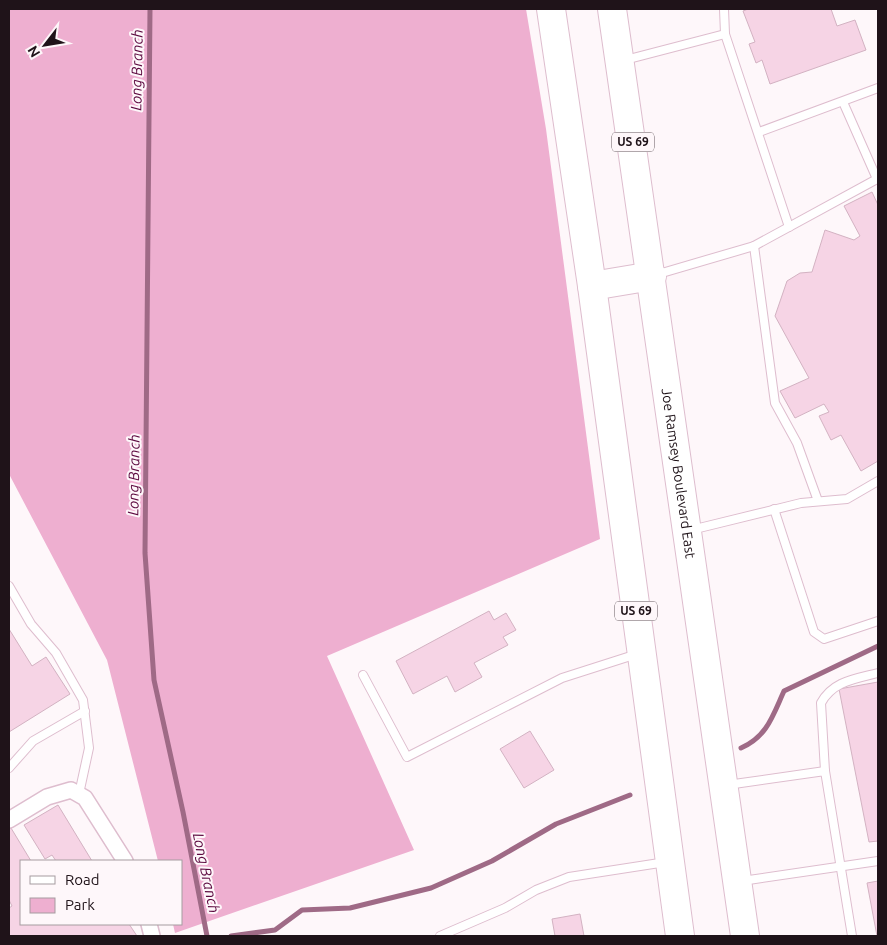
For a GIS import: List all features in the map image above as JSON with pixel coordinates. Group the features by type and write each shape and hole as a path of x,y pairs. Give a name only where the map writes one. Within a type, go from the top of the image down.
{"highway":[{"name":"US 69","path":"551,9 592,286 680,936"},
{"name":"Joe Ramsey Boulevard East","path":"612,9 652,276 745,936"},
{"path":"592,286 652,276"}],"street":[{"path":"9,820 47,797 61,791 71,790 85,798 124,860"}],"lane":[{"path":"727,10 725,34 789,227"},
{"path":"621,61 725,34"},
{"path":"759,132 878,88"},
{"path":"652,276 754,246 877,179 843,102"},
{"path":"754,246 775,403 797,443 818,501"},
{"path":"687,531 774,509 818,501 847,499 878,481"},
{"path":"774,509 814,632 824,639 878,621"},
{"path":"9,586 31,624 56,653 83,700 89,748 79,794"},
{"path":"363,675 407,757 562,678 642,652"},
{"path":"852,936 825,771 821,703 826,694 840,683 878,673"},
{"path":"9,768 33,741 85,711"},
{"path":"723,786 825,771"},
{"path":"440,936 505,908 536,890 569,878 670,861"},
{"path":"737,882 878,862"}],"green space":[{"path":"9,9 526,9 546,129 600,539 327,656 414,850 175,933 173,925 182,925 182,860 158,860 107,660 9,474"}],"building":[{"path":"748,9 831,9 837,26 855,20 866,50 770,84 762,60 756,63 749,44 755,42 743,11"},
{"path":"872,192 878,205 878,461 861,471 841,435 831,440 819,416 829,412 824,404 795,418 780,391 809,378 775,316 787,281 800,273 812,272 825,230 854,240 860,236 844,206"},
{"path":"489,611 494,620 506,613 516,630 503,637 508,645 474,663 482,677 455,692 447,676 413,694 396,661"},
{"path":"9,629 32,666 46,657 70,694 9,732"},
{"path":"878,682 878,841 869,842 839,689"},
{"path":"530,731 554,770 524,788 500,749"},
{"path":"58,805 91,860 55,860 52,855 45,859 24,825"},
{"path":"11,828 30,860 20,860 20,925 130,925 137,936 9,936 9,908 12,906 9,900 9,829"},
{"path":"878,881 878,936 877,936 867,883"},
{"path":"580,914 584,936 555,936 552,919"}],"waterway":[{"name":"Long Branch","path":"150,9 145,553 154,680 183,812 207,936"},
{"path":"741,748 757,738 763,731 784,691 878,646"},
{"path":"231,936 275,930 302,910 350,908 431,888 492,861 556,824 630,795"}]}
